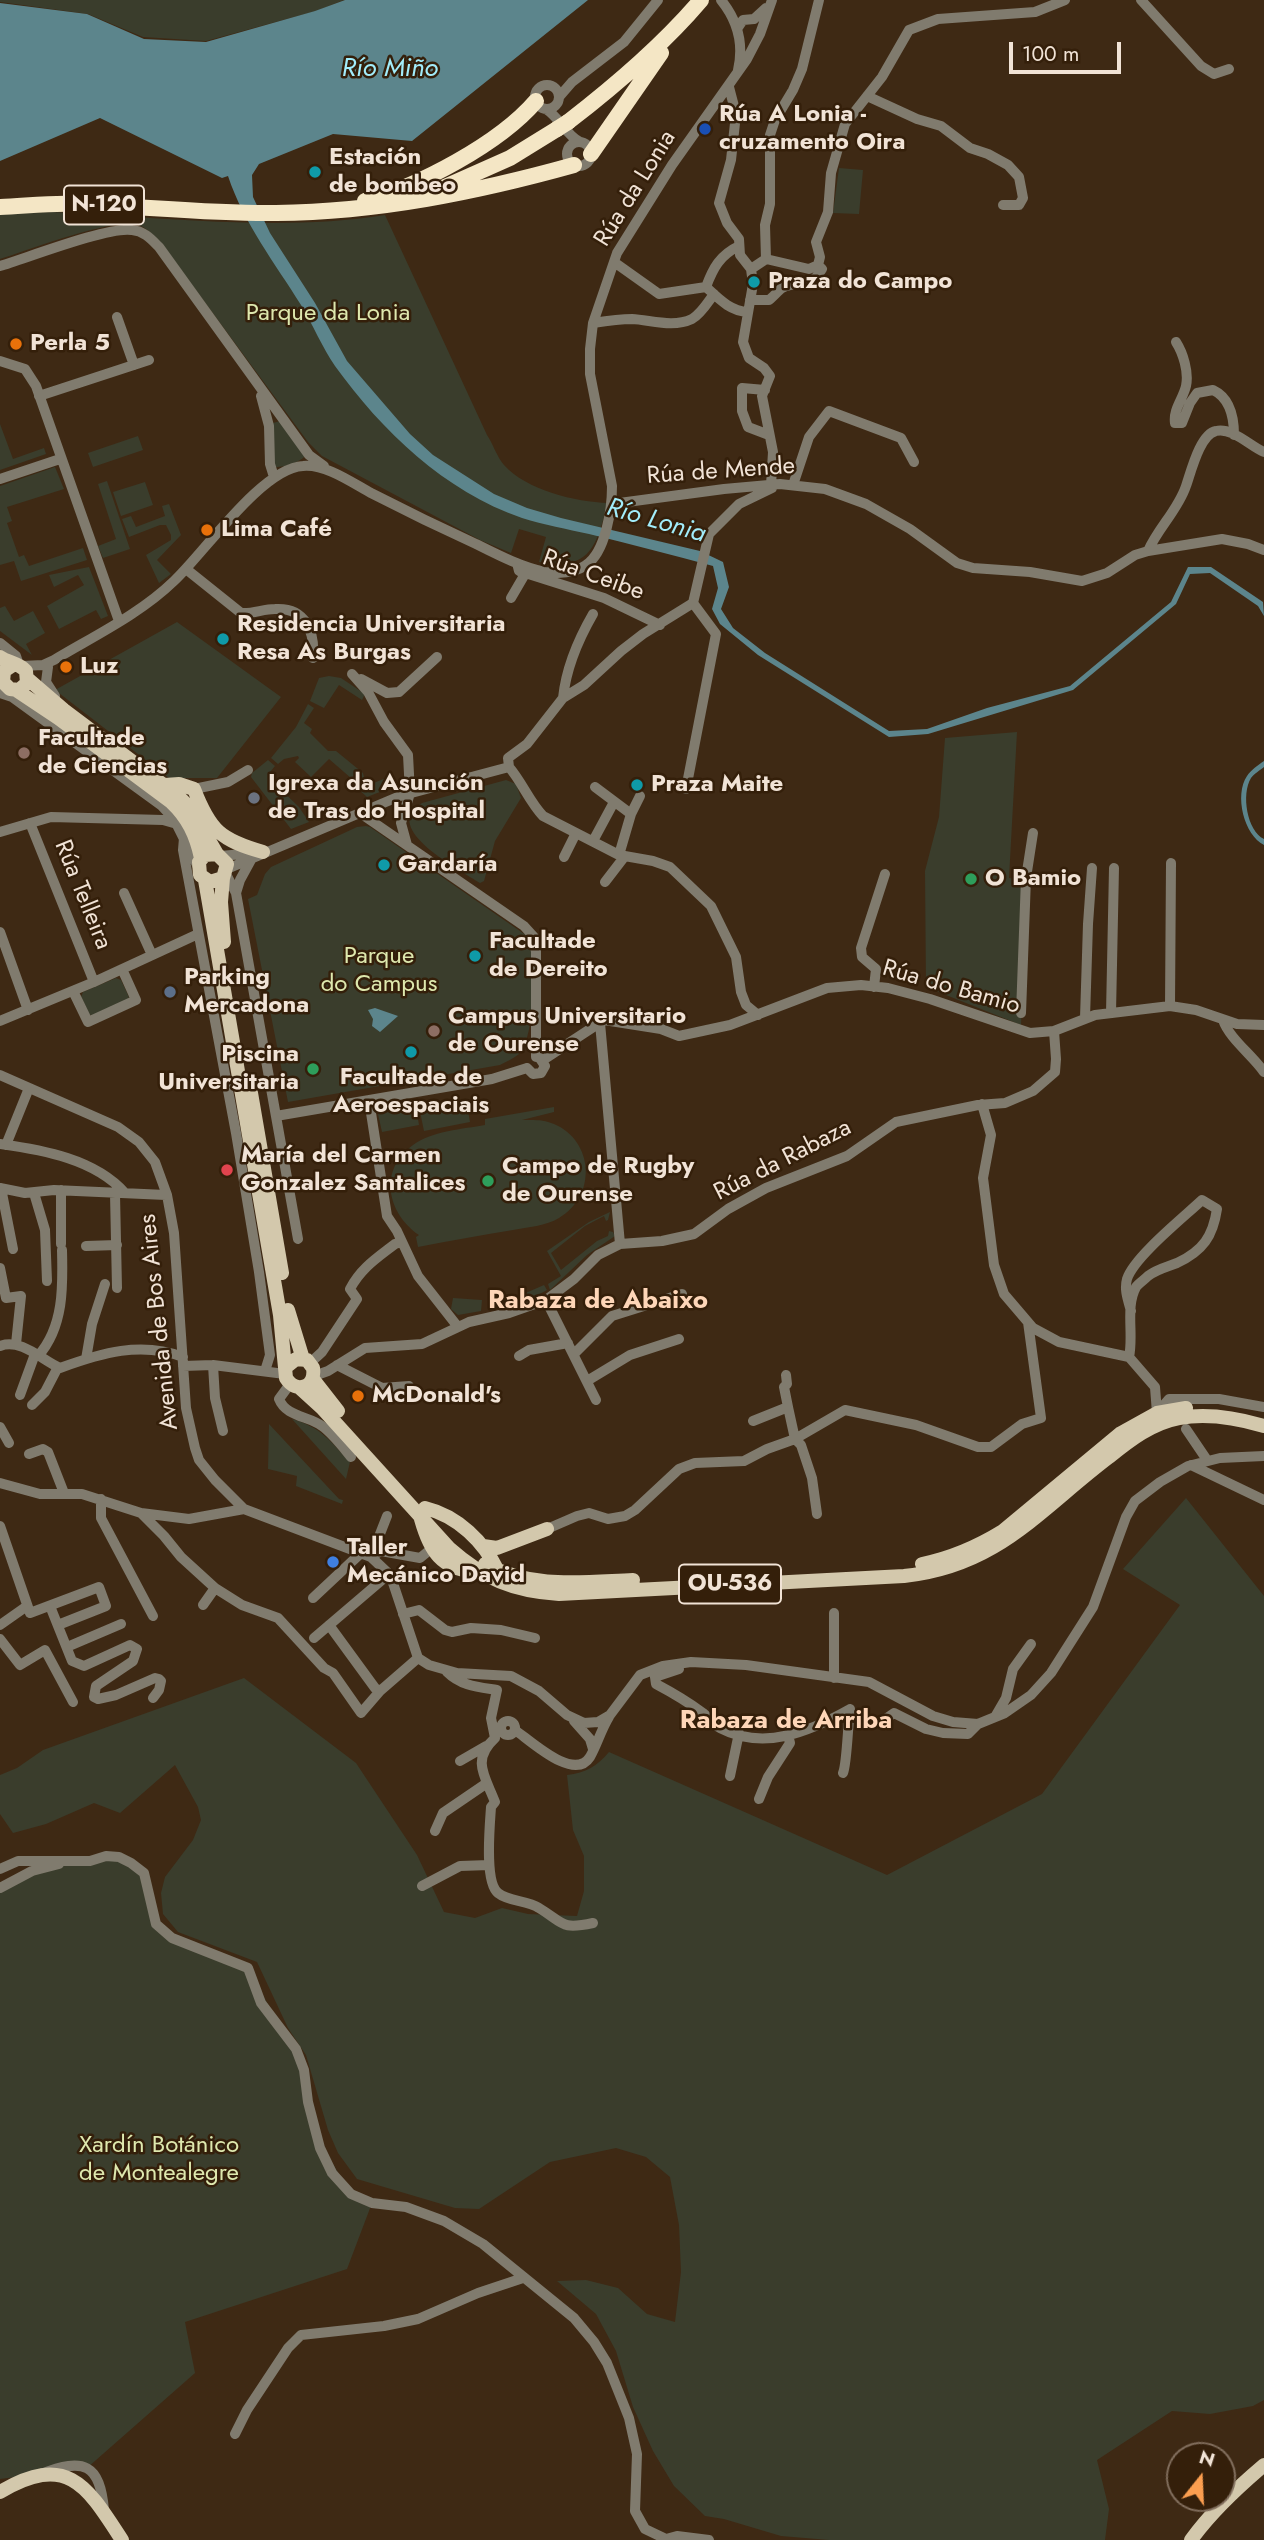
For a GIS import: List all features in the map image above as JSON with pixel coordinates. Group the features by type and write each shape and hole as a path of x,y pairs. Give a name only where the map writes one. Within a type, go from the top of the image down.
{"highway":[{"name":"N-120","path":"0,207 71,204 274,214 329,212 367,207 442,188 510,158 563,126 627,75 697,5"},
{"path":"585,148 697,5"},
{"path":"329,212 383,196 439,171 541,105"},
{"path":"367,207 394,206 499,185 571,157"}],"main road":[{"path":"10,678 64,710 165,785 187,804 202,828 223,866 221,902 225,947 291,1326 327,1399 422,1511 448,1565 461,1571 482,1573 515,1583"},
{"path":"10,678 58,718 181,811 194,831 200,875 205,880 215,882 223,866"},
{"path":"165,785 179,784 194,789 214,828 223,837 258,855"},
{"path":"201,807 202,828"},
{"path":"200,862 209,854 223,866"},
{"path":"205,880 290,1378 422,1511 433,1536 473,1550 515,1583"},
{"path":"290,1378 293,1360 311,1369"},
{"path":"290,1378 308,1386 311,1369"},
{"name":"OU-536","path":"515,1583 917,1566 966,1552 986,1542 1003,1531 1121,1433 1157,1413 1195,1407 1221,1407 1264,1417"},
{"name":"OU-536","path":"515,1583 559,1594 923,1574 965,1562 1002,1544 1137,1435 1157,1425 1199,1416 1221,1417 1264,1426"},
{"path":"422,1511 443,1513 455,1520 473,1550 482,1573"},
{"path":"433,1536 455,1520"},
{"path":"496,1566 547,1529"},
{"path":"448,1565 473,1550 496,1548 547,1529"},
{"path":"1192,2540 1201,2526 1264,2465"},
{"path":"0,2492 19,2480 39,2475 57,2475 74,2481 88,2491 122,2540"}],"street":[{"path":"541,105 553,107 565,89 624,42 658,0"},
{"path":"722,0 759,24 759,35 747,41 739,34 731,13 722,0"},
{"path":"766,259 765,225 770,204 770,135 802,69 819,0"},
{"path":"818,265 820,257 817,242 828,212 831,173 845,124 882,77 909,30 938,19 1034,12 1065,0"},
{"path":"1141,0 1201,66 1214,74 1229,69"},
{"path":"739,34 743,20 752,19 771,2"},
{"name":"Rúa da Lonia","path":"612,504 612,486 590,374 593,323 617,253 672,165 747,59 771,2"},
{"name":"Rúa da Lonia","path":"737,72 740,60 739,34"},
{"path":"552,86 557,91 563,126 571,157 585,164 585,148 563,126 541,105 538,89 587,71"},
{"path":"729,87 736,114 732,160 719,204 727,223 739,239 740,255 751,269 753,284 743,342 749,358 764,368 770,376 762,396 776,484 739,504 709,534 694,601 621,651 584,685 563,698 527,744 508,758 509,767 543,816 622,856 670,867 711,906 736,957 741,992 746,1005 758,1015"},
{"path":"867,96 917,119 941,126 970,148 1008,165 1019,177 1023,198 1019,205 1003,205"},
{"path":"571,157 573,144 585,148"},
{"path":"0,266 112,232 131,230 142,233 159,247 257,387 309,455 338,475 449,532 517,563 544,572 572,571 593,559 601,543 612,504"},
{"path":"593,323 620,319 655,321 662,324 693,319 710,291 714,265 728,251 739,246"},
{"path":"751,269 766,259 809,269 818,265"},
{"path":"614,262 659,294 710,291 736,310 748,312"},
{"path":"750,300 769,300 782,288 809,284 822,269 818,265"},
{"path":"117,317 134,365"},
{"path":"1176,342 1186,368 1186,383 1177,407 1175,424 1180,425 1184,420 1189,403 1197,393 1213,390 1224,398 1230,408 1234,435"},
{"path":"39,396 149,360"},
{"path":"0,361 25,369 31,376 118,621"},
{"path":"257,387 269,426 270,464 274,477"},
{"path":"765,390 742,388 742,411 748,427 769,435"},
{"path":"793,485 809,437 829,411 901,438 914,462"},
{"path":"269,426 276,418 283,419"},
{"path":"1148,551 1184,492 1207,435 1222,430 1261,452"},
{"path":"0,479 60,458"},
{"path":"10,678 51,664 157,595 186,569 243,506 274,477 288,469 303,466 338,475"},
{"name":"Rúa de Mende","path":"612,504 776,484 825,489 866,504 910,529 957,563 973,568 1030,572 1082,580 1107,573 1135,555 1148,551 1222,539 1264,550"},
{"name":"Rúa Ceibe","path":"517,563 519,571 525,574 604,598 660,625"},
{"path":"186,569 241,613 277,609 296,614 311,629 313,659"},
{"path":"511,598 525,574"},
{"path":"686,789 716,634 694,601"},
{"path":"563,698 565,680 593,614"},
{"path":"0,643 16,656 10,678"},
{"path":"407,845 401,823 410,793 408,755 384,722 368,692 352,674 387,693 399,692 437,657"},
{"path":"51,664 46,682 54,695 110,744"},
{"path":"10,678 162,806 177,824 200,862"},
{"path":"298,1239 236,893 223,866 258,855 410,793 509,767"},
{"path":"194,789 228,782 248,770"},
{"path":"595,787 631,814"},
{"path":"605,882 622,856 631,814 640,796"},
{"path":"593,841 614,802"},
{"path":"360,813 524,926 534,937 540,1059"},
{"path":"0,832 43,818 163,820 177,824"},
{"name":"Rúa Telleira","path":"30,823 94,982"},
{"path":"564,857 576,833"},
{"path":"1021,1030 1026,878 1033,833"},
{"path":"184,838 183,850 259,1272 270,1355 265,1371"},
{"path":"236,893 240,880 258,855"},
{"path":"1170,1006 1171,863"},
{"path":"1085,1018 1092,868"},
{"path":"1111,1013 1114,868"},
{"path":"874,987 876,969 862,957 861,948 885,874"},
{"path":"124,893 152,955"},
{"path":"0,1021 94,982 198,934 209,905"},
{"path":"0,932 28,1010"},
{"path":"73,991 88,1021 136,1000 122,969"},
{"name":"Rúa do Bamio","path":"600,1023 604,1020 661,1029 679,1036 730,1025 827,988 874,987 930,999 1021,1030 1054,1031"},
{"path":"1054,1031 1085,1018 1170,1006 1196,1010 1237,1024 1264,1025"},
{"path":"1223,1020 1227,1031 1251,1054 1264,1072"},
{"path":"276,1116 492,1079 527,1068 529,1060 540,1059 600,1023 620,1244"},
{"name":"Rúa da Rabaza","path":"336,1365 365,1348 422,1344 469,1321 509,1313 546,1300 574,1279 598,1255 620,1244 662,1241 694,1234 728,1209 766,1188 847,1156 896,1122 982,1104 1005,1103 1033,1091 1055,1072 1054,1031"},
{"name":"Avenida de Bos Aires","path":"0,1076 130,1134 145,1148 162,1175 174,1233 186,1408 199,1460 244,1509 366,1555 389,1574 418,1658"},
{"path":"29,1088 3,1144 56,1155 85,1165 100,1173 120,1194 117,1288"},
{"path":"369,1100 387,1216 418,1276 458,1327"},
{"path":"982,1104 991,1135 983,1178 994,1265 1004,1294 1033,1328 1059,1342 1129,1357 1155,1387 1157,1413"},
{"path":"8,1247 1,1188 34,1193 61,1190 166,1195"},
{"path":"20,1395 37,1355 54,1329 60,1310 63,1288 61,1190"},
{"path":"34,1193 45,1230 47,1281"},
{"path":"1129,1357 1132,1343 1132,1311 1131,1300 1137,1285 1154,1271 1180,1261 1206,1244 1215,1223 1217,1209 1202,1200 1144,1255 1127,1278 1126,1296 1132,1311"},
{"path":"311,1369 357,1299 350,1289 356,1277 366,1266 401,1242"},
{"path":"86,1246 117,1245"},
{"path":"0,1268 6,1298 21,1296 16,1344"},
{"path":"86,1359 92,1324 104,1284"},
{"path":"574,1354 612,1317 682,1294"},
{"path":"546,1300 596,1401"},
{"path":"264,1313 284,1350"},
{"path":"547,1529 589,1513 608,1519 625,1516 679,1469 695,1463 744,1461 795,1439 845,1410 916,1425 978,1447 991,1447 1022,1424 1041,1418 1028,1322"},
{"path":"587,1381 630,1355 679,1339"},
{"path":"0,1346 7,1343 16,1344 58,1367 134,1348 183,1362 265,1371 290,1378 279,1399 281,1405 290,1412 319,1424 351,1457"},
{"path":"519,1356 529,1349 568,1343"},
{"path":"213,1364 215,1397 223,1432"},
{"path":"311,1369 336,1365 382,1388 409,1386"},
{"path":"32,1405 45,1392 58,1367"},
{"path":"786,1375 787,1384 784,1387 795,1439 801,1445 811,1478 817,1514"},
{"path":"1157,1413 1169,1399 1219,1399 1264,1407"},
{"path":"753,1421 788,1407"},
{"path":"0,1427 9,1443"},
{"path":"1186,1429 1207,1460"},
{"path":"29,1454 43,1449 48,1452 64,1493"},
{"path":"884,1720 894,1713 926,1729 968,1734 978,1724 1031,1695 1051,1672 1093,1607 1126,1517 1135,1501 1160,1482 1191,1465 1238,1455 1264,1456"},
{"path":"1191,1465 1264,1500"},
{"path":"0,1483 40,1494 82,1494 141,1513 193,1519 244,1509"},
{"path":"101,1499 100,1518 153,1616"},
{"path":"141,1513 181,1557 215,1588 242,1605 278,1618 324,1668 333,1673 361,1713 380,1690 418,1658 468,1685 497,1690 491,1718 499,1735"},
{"path":"313,1598 366,1555 387,1516"},
{"path":"0,1526 30,1613 99,1587 106,1606 58,1625"},
{"path":"366,1555 381,1551 420,1558 433,1536"},
{"path":"314,1638 389,1574"},
{"path":"203,1605 215,1588"},
{"path":"0,1625 27,1606"},
{"path":"50,1606 72,1661 84,1666 131,1645 137,1649 133,1661 96,1686 94,1697 98,1699 116,1695 159,1678 159,1690 153,1698"},
{"path":"403,1614 419,1610 445,1630 452,1632 471,1628 501,1630 536,1638"},
{"path":"834,1613 834,1678"},
{"path":"67,1647 121,1624"},
{"path":"329,1625 374,1688 380,1690"},
{"path":"0,1639 20,1665 45,1650 73,1702"},
{"path":"995,1717 1006,1698 1013,1670 1031,1644"},
{"path":"460,1761 499,1735 510,1735 515,1730 568,1766 584,1763 610,1715 640,1675 663,1666 694,1662 746,1665 869,1682 933,1716 953,1722 978,1724"},
{"path":"694,1662 655,1677 656,1684 684,1699 719,1727 760,1739 800,1732 850,1709 845,1749 846,1766 843,1773"},
{"path":"445,1671 511,1676 539,1691 567,1715 590,1739 593,1749"},
{"path":"567,1715 591,1724 610,1715"},
{"path":"730,1776 739,1733"},
{"path":"759,1799 768,1777 790,1743 788,1735"},
{"path":"486,1746 481,1753 481,1765 495,1802 491,1807 489,1865 494,1888 499,1894 538,1906 561,1924 576,1927 593,1923"},
{"path":"435,1831 443,1813 487,1783"},
{"path":"0,1869 18,1861 90,1861 106,1856 119,1857 144,1873 156,1924 172,1938 248,1968 261,2003 296,2049 304,2070 308,2102 320,2147 332,2173 351,2194 372,2203 406,2207 444,2221 493,2251 574,2318 607,2363 629,2418 637,2454 635,2511 645,2529 666,2539 684,2536 709,2540"},
{"path":"0,1888 32,1871 76,1861"},
{"path":"422,1885 460,1866 489,1865"},
{"path":"235,2434 247,2410 288,2348 301,2335 384,2326 418,2319 478,2293 523,2278"}],"green space":[{"path":"0,0 344,0 316,11 206,41 143,37 88,14"},
{"path":"839,168 863,170 859,214 833,213"},
{"name":"Parque da Lonia","path":"54,212 262,223 345,220 385,215 502,462 513,474 538,488 581,500 608,503 600,531 589,552 570,562 539,562 546,537 519,529 511,553 480,540 322,456 308,442 167,251 151,233 139,225 127,224 92,230 0,259 0,213"},
{"path":"280,421 305,456 291,464 274,467 273,423"},
{"path":"0,424 13,459 44,448 46,454 0,470"},
{"path":"138,436 143,450 93,467 88,453"},
{"path":"55,467 64,489 7,507 12,521 7,523 19,557 24,555 29,566 83,548 87,560 21,581 14,561 0,565 0,486"},
{"path":"107,481 130,549 103,558 98,546 116,539 98,484"},
{"path":"145,482 153,505 121,516 113,492"},
{"path":"169,504 181,535 157,560 171,574 159,583 146,555 171,540 166,525 129,537 122,519 131,516 136,527 165,516 162,506"},
{"path":"89,567 108,616 101,619 96,610 59,629 47,606 84,585 78,575 54,587 49,575"},
{"path":"5,606 14,621 33,611 45,633 26,644 32,655 0,631 0,608"},
{"path":"177,622 281,697 217,778 169,778 55,690"},
{"path":"319,678 341,678 365,694 362,700 339,685 324,708 310,701"},
{"path":"308,704 314,708 304,723 312,729 310,733 328,751 336,751 363,773 366,786 391,776 395,786 367,797 357,788 359,785 329,759 311,777 295,762 298,756 284,759 278,764 271,758 296,727"},
{"name":"O Bamio","path":"1017,732 1009,878 1027,880 1021,1025 926,987 925,871 939,817 945,738"},
{"path":"268,760 275,766 270,772 268,787 275,784 299,807 309,822 291,829 251,777 252,773"},
{"path":"506,780 516,784 521,798 495,841 484,881 480,883 442,859 416,836 410,824 411,813 422,803"},
{"name":"Parque do Campus","path":"366,826 530,938 533,980 529,1032 519,1054 500,1065 288,1102 248,899 257,895 265,874 271,867 357,827"},
{"path":"116,978 121,980 129,997 127,1001 92,1016 89,1014 81,997 83,992"},
{"path":"466,1099 470,1122 424,1131 419,1107"},
{"path":"416,1107 419,1125 382,1132 378,1114"},
{"path":"554,1107 554,1112 522,1120 554,1124 567,1132 577,1143 586,1169 585,1183 571,1208 559,1218 543,1225 418,1247 416,1237 419,1235 400,1215 391,1191 391,1179 402,1155 421,1140 458,1129 485,1125 485,1119"},
{"path":"610,1212 608,1220 606,1221 604,1216 585,1226 551,1253 561,1270 597,1241 608,1236 609,1231 615,1236 587,1255 550,1290 548,1284 561,1276 547,1251 589,1222"},
{"path":"544,1285 547,1290 527,1301 503,1306 503,1298 521,1295"},
{"path":"453,1298 482,1300 481,1311 458,1315 451,1309"},
{"path":"292,1419 318,1431 350,1462 346,1479"},
{"path":"269,1424 339,1499 343,1500 342,1504 296,1486 297,1476 268,1469"},
{"path":"1186,1498 1264,1596 1264,2400 1253,2406 1210,2414 1172,2411 1097,2460 1109,2509 1105,2540 829,2540 781,2536 705,2516 674,2486 653,2451 633,2407 616,2351 596,2314 557,2281 586,2280 618,2288 647,2314 675,2322 681,2272 679,2225 670,2177 646,2157 616,2148 550,2162 479,2209 455,2208 357,2179 338,2153 328,2130 306,2055 288,2028 257,1962 178,1932 163,1914 161,1893 165,1877 193,1840 201,1820 198,1807 175,1765 120,1813 94,1803 46,1824 13,1833 0,1814 0,1775 17,1768 43,1750 244,1678 356,1763 417,1855 444,1912 475,1918 502,1908 528,1914 577,1916 584,1891 584,1856 573,1830 567,1775 591,1768 609,1752 887,1875 1042,1794 1180,1605 1123,1569"},
{"name":"Xardín Botánico de Montealegre","path":"106,1856 144,1873 157,1924 172,1938 248,1968 304,2070 318,2139 351,2194 372,2203 347,2269 185,2322 195,2373 87,2468 0,2479 0,1891 42,1859"}],"water":[{"name":"Río Miño","path":"345,0 588,0 412,141 333,134 259,164 252,175 253,197 270,233 315,303 347,361 410,434 433,455 494,494 527,508 700,551 723,562 729,587 721,609 733,628 765,653 889,731 927,729 987,708 1070,686 1171,602 1188,567 1211,567 1263,602 1264,616 1258,606 1210,573 1190,574 1176,604 1073,690 928,734 889,737 758,655 720,624 712,609 718,588 713,566 522,518 466,492 417,456 373,413 335,366 301,305 251,227 228,176 222,178 100,118 0,161 0,3 87,14 144,39 206,42"},
{"path":"1264,761 1264,767 1252,777 1248,785 1246,802 1253,828 1264,839 1264,845 1246,824 1241,793 1247,776"},
{"path":"375,1008 398,1016 380,1032 372,1026 373,1019 368,1010"}],"place":[{"name":"Rúa A Lonia - cruzamento Oira","path":"705,129"},
{"name":"Estación de bombeo","path":"315,172"},
{"name":"Praza do Campo","path":"754,282"},
{"name":"Perla 5","path":"16,344"},
{"name":"Lima Café","path":"207,530"},
{"name":"Residencia Universitaria Resa As Burgas","path":"223,639"},
{"name":"Luz","path":"66,667"},
{"name":"Facultade de Ciencias","path":"24,753"},
{"name":"Praza Maite","path":"637,785"},
{"name":"Igrexa da Asunción de Tras do Hospital","path":"254,798"},
{"name":"Gardaría","path":"384,865"},
{"name":"O Bamio","path":"971,879"},
{"name":"Facultade de Dereito","path":"475,956"},
{"name":"Parking Mercadona","path":"170,992"},
{"name":"Campus Universitario de Ourense","path":"434,1031"},
{"name":"Facultade de Aeroespaciais","path":"411,1052"},
{"name":"Piscina Universitaria","path":"313,1069"},
{"name":"María del Carmen Gonzalez Santalices","path":"227,1170"},
{"name":"Campo de Rugby de Ourense","path":"488,1181"},
{"name":"McDonald's","path":"358,1396"},
{"name":"Taller Mecánico David","path":"333,1562"}],"district":[{"name":"Rabaza de Abaixo","path":"598,1302"},
{"name":"Rabaza de Arriba","path":"786,1722"}],"water label":[{"name":"Río Lonia","path":"656,522"}]}
